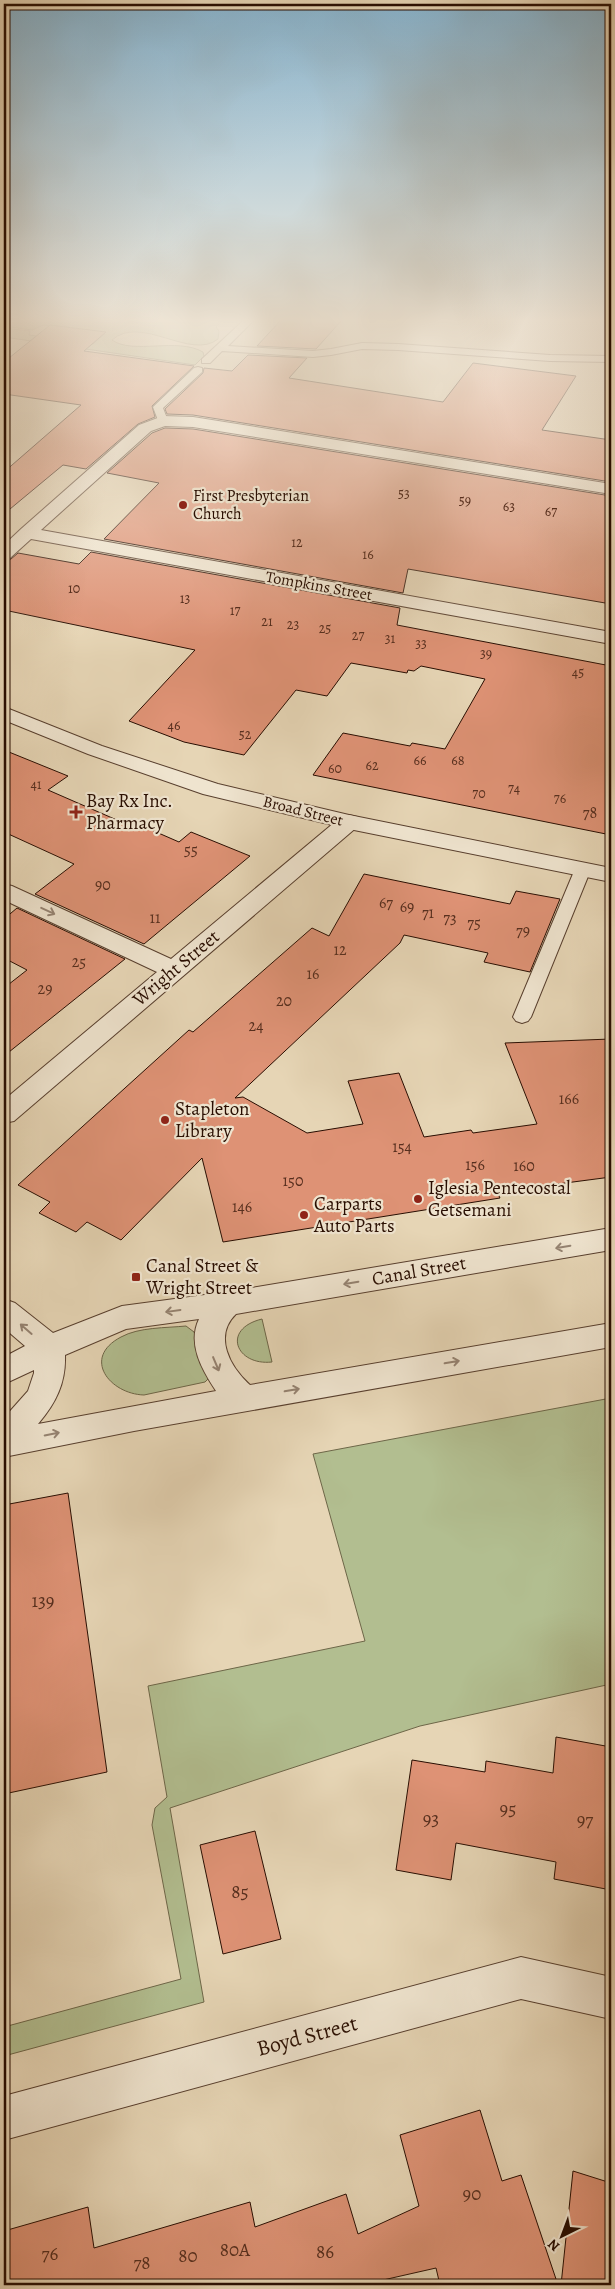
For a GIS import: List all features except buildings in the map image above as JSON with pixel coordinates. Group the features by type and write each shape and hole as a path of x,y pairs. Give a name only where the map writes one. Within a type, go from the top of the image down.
{"street":[{"path":"4,554 147,427"},
{"path":"223,427 611,489"},
{"name":"Tompkins Street","path":"27,533 611,638"},
{"name":"Broad Street","path":"4,713 94,750 211,789 349,822 611,875"},
{"name":"Wright Street","path":"4,1114 349,822"},
{"path":"4,891 174,970"},
{"name":"Canal Street","path":"4,1372 48,1348 122,1318 227,1304 611,1239"},
{"path":"227,1304 216,1316 210,1338 213,1357 222,1376 244,1399"},
{"path":"4,1311 48,1348 50,1372 41,1398 4,1442"},
{"path":"4,1442 611,1335"},
{"name":"Boyd Street","path":"4,2118 521,1978 611,1998"}],"lane":[{"path":"522,1016 583,869"}],"green space":[{"path":"262,1319 272,1362 260,1362 249,1358 242,1353 238,1346 241,1330 249,1324"},
{"path":"186,1326 194,1332 210,1370 210,1377 205,1382 144,1395 120,1388 111,1382 105,1374 102,1364 103,1355 109,1345 121,1337 136,1331"},
{"path":"611,1398 611,1684 420,1726 170,1808 204,2002 4,2056 4,2027 181,1979 152,1825 155,1808 167,1797 148,1686 365,1641 313,1454"}],"place":[{"name":"First Presbyterian Church","path":"183,505"},
{"name":"Bay Rx Inc. Pharmacy","path":"76,812"},
{"name":"Stapleton Library","path":"165,1120"},
{"name":"Iglesia Pentecostal Getsemani","path":"418,1199"},
{"name":"Carparts Auto Parts","path":"304,1215"},
{"name":"Canal Street & Wright Street","path":"136,1277"}]}
